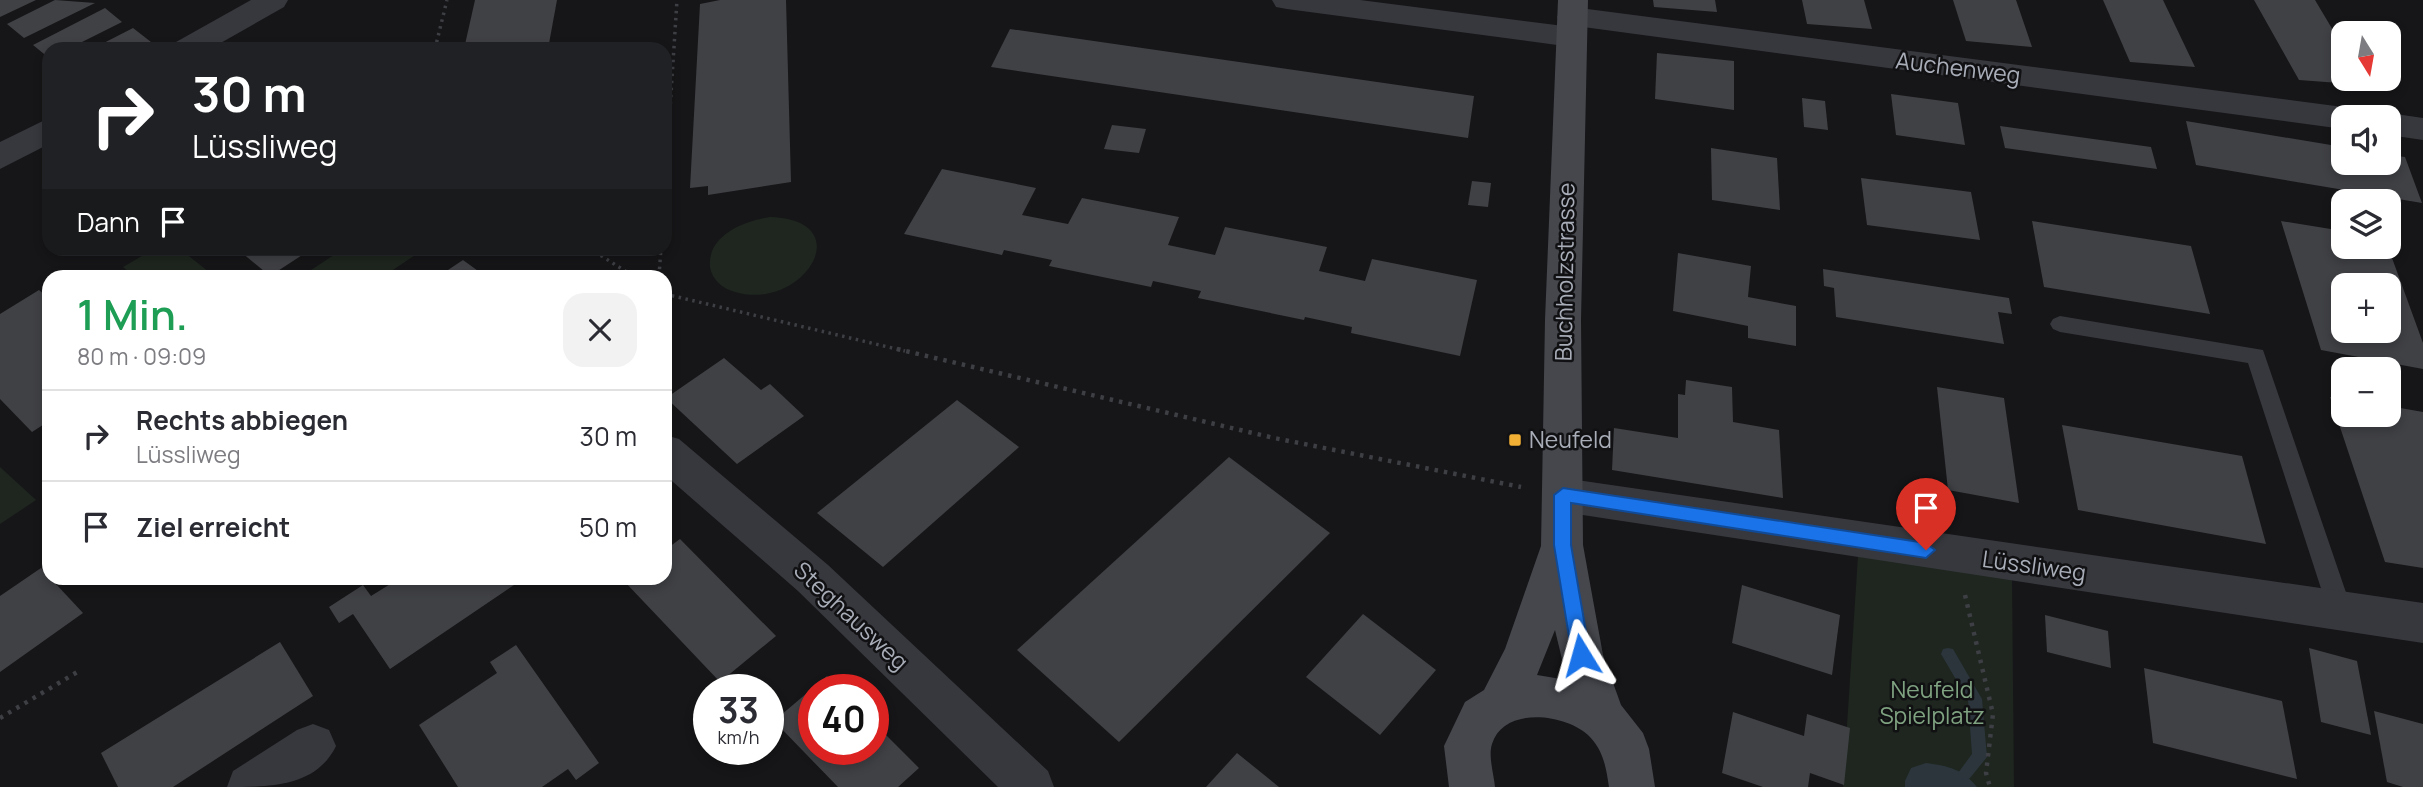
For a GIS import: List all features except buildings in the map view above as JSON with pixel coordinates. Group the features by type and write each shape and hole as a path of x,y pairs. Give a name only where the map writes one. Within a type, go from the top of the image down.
{"street":[{"path":"199,42 273,0"},
{"name":"Auchenweg","path":"1287,0 1572,18 2331,116"},
{"name":"Buchholzstrasse","path":"1572,18 1563,320 1562,545 1581,655 1604,721"},
{"path":"2401,126 2423,129"},
{"path":"0,158 42,133"},
{"name":"Steghausweg","path":"672,457 813,578 1031,787"},
{"name":"Lüssliweg","path":"1563,495 2423,623"},
{"name":"Buchholzstrasse","path":"1500,703 1525,653 1562,545"},
{"path":"1472,787 1467,764 1472,734 1479,722 1500,703 1517,696 1553,695 1589,709 1604,721 1625,749 1631,766 1633,787"},
{"path":"250,787 313,746"}],"lane":[{"path":"2060,324 2256,356 2340,610"}],"path":[{"path":"437,42 447,0"},
{"path":"672,78 677,0"},
{"path":"602,256 624,270"},
{"path":"672,296 1274,438 1563,495"},
{"path":"1953,554 1978,639 1993,714 1986,773 1990,787"},
{"path":"0,718 79,671"}],"green space":[{"path":"770,217 797,222 812,233 817,247 812,263 800,278 782,289 760,295 726,289 713,276 710,267 715,246 721,238 739,226"},
{"path":"142,256 189,256 206,270 127,270 123,267"},
{"path":"332,256 414,256 393,270 311,270"},
{"path":"0,467 36,500 0,524"},
{"name":"Neufeld Spielplatz","path":"1858,556 2012,578 2014,787 1843,787"}],"shaded area":[{"path":"1926,763 1954,769 1977,787 1905,787 1911,768"}],"waterway":[{"path":"1948,654 1975,699 1980,757 1965,773"}],"place":[{"name":"Neufeld","path":"1515,440"}],"route":[{"path":"1581,655 1562,545 1563,495 1926,550"}]}
